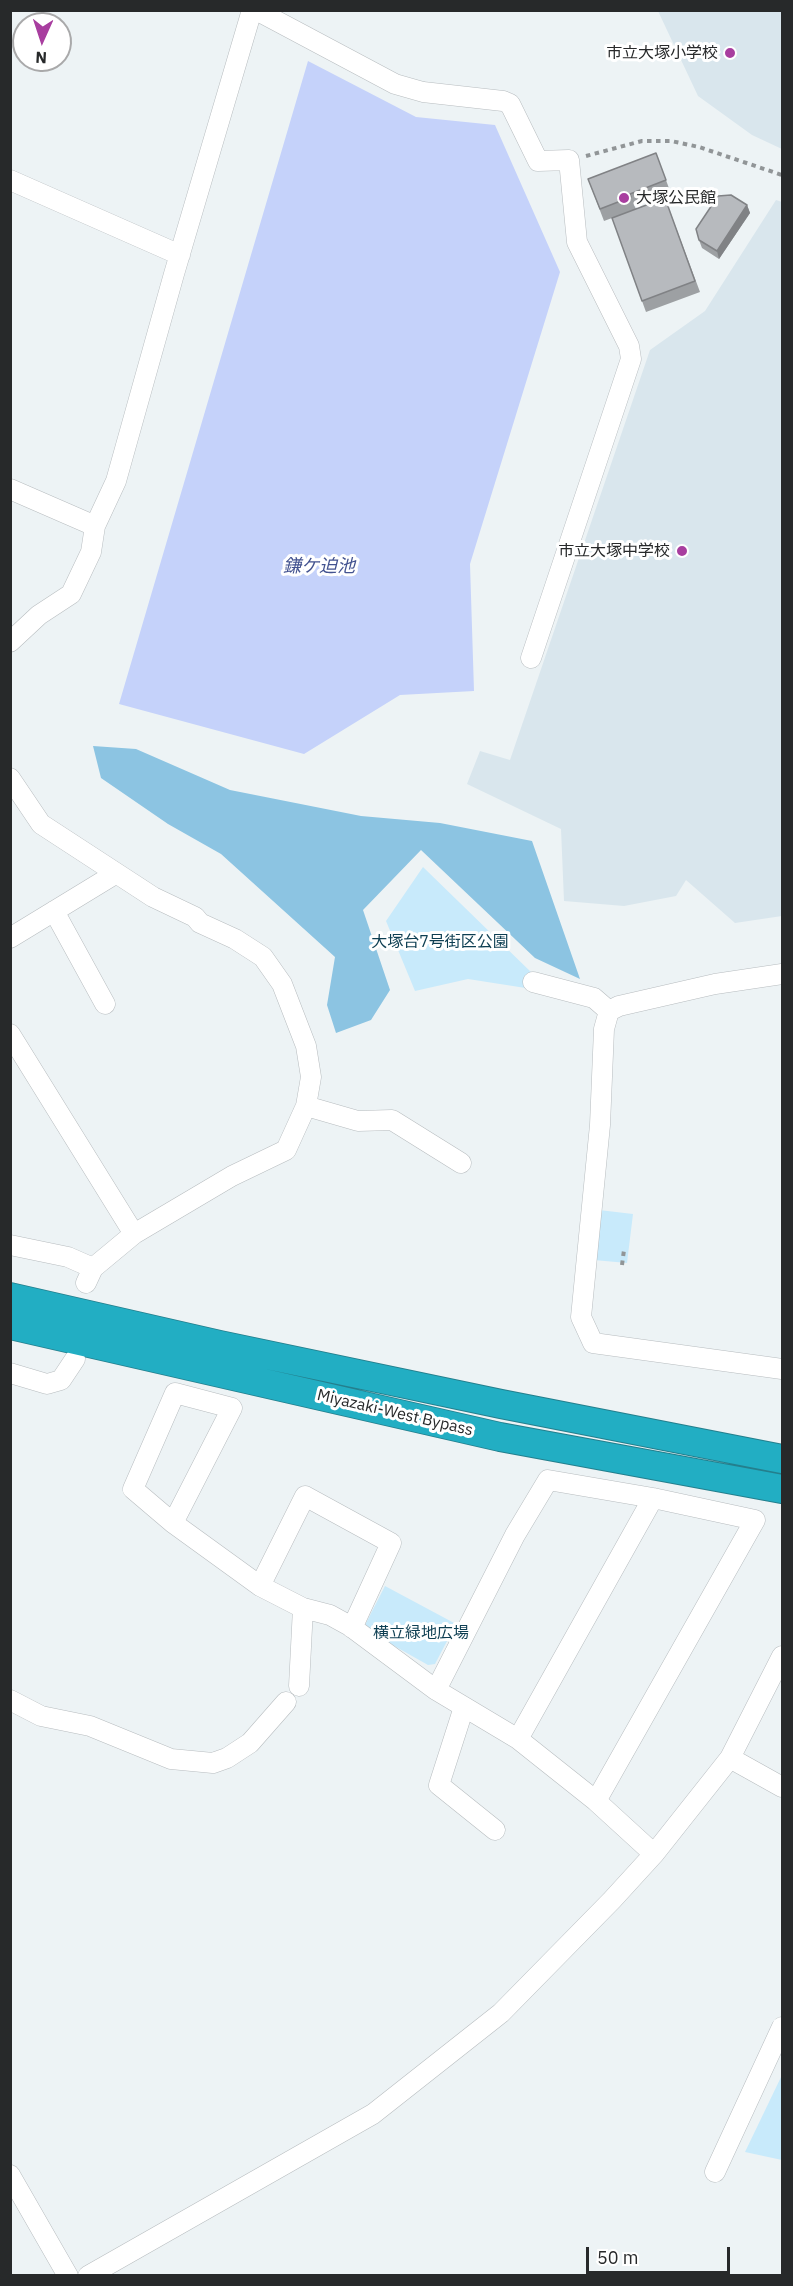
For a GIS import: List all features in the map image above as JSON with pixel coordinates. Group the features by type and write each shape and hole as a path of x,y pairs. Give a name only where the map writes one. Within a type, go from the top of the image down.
{"highway":[{"name":"Miyazaki-West Bypass","path":"10,1297 220,1346 783,1459"},
{"name":"Miyazaki-West Bypass","path":"10,1325 500,1437 783,1489"}],"street":[{"path":"10,642 39,615 71,594 91,552 95,526 116,481 180,255 254,10 396,84 423,92 504,101 510,104 538,161 569,160 577,242 629,346 632,359 531,658"},
{"path":"10,180 180,255"},
{"path":"10,489 95,526"},
{"path":"10,778 41,824 153,897 195,917 200,923 235,939 264,957 282,984 306,1046 311,1077 306,1106 286,1150 232,1176 134,1234 89,1275 68,1257 10,1245"},
{"path":"10,938 115,874"},
{"path":"54,911 105,1004"},
{"path":"783,974 715,984 619,1006 609,1011 604,1029 600,1125 581,1317 593,1342 783,1369"},
{"path":"532,982 594,998 609,1011"},
{"path":"10,1034 134,1234"},
{"path":"306,1106 358,1121 392,1120 461,1163"},
{"path":"10,1373 47,1384 61,1380 75,1359"},
{"path":"173,1523 232,1408 175,1394 133,1489 173,1523 260,1586 303,1608 330,1615 352,1628 435,1690 518,1739 596,1801 654,1854"},
{"path":"435,1690 515,1534 548,1480 653,1498 755,1520 596,1801"},
{"path":"260,1586 305,1496 391,1543 352,1628"},
{"path":"518,1739 653,1498"},
{"path":"300,1686 303,1608"},
{"path":"88,2276 373,2114 501,2013 654,1854 730,1758 783,1656"},
{"path":"10,1700 41,1716 90,1726 171,1759 213,1763 227,1758 250,1743 286,1702"},
{"path":"464,1707 439,1785 495,1830"},
{"path":"730,1758 783,1787"},
{"path":"715,2172 783,2027"},
{"path":"10,2175 68,2276"}],"path":[{"path":"569,160 642,141 671,141 699,147 783,175"},
{"path":"622,1265 624,1250"},
{"path":"623,1258 629,1259"}],"shaded area":[{"name":"市立大塚小学校","path":"658,11 782,11 782,149 752,135 698,96"},
{"name":"市立大塚中学校","path":"776,200 782,202 782,916 735,923 686,880 676,896 624,906 564,901 561,829 467,784 480,751 510,760 650,350 705,311"},
{"path":"93,746 136,749 230,790 361,816 440,823 532,841 580,979 535,958 421,850 363,910 390,990 371,1020 336,1033 327,1005 335,957 221,854 168,824 101,778"}],"green space":[{"name":"大塚台7号街区公園","path":"423,867 533,974 532,989 468,979 415,991 386,921"},
{"path":"599,1210 633,1214 627,1263 594,1260"},
{"name":"横立緑地広場","path":"385,1586 456,1624 435,1664 428,1665 366,1630 366,1623"},
{"path":"782,2075 782,2160 745,2152"}],"water":[{"name":"鎌ケ迫池","path":"308,61 416,117 495,125 560,272 470,564 474,691 400,695 304,754 119,704"}],"building":[{"name":"大塚公民館","path":"656,153 666,180 600,209 588,179"},
{"path":"731,195 747,205 717,251 699,240 696,229 718,196"},
{"path":"665,198 695,281 642,301 612,218"}],"place":[{"name":"市立大塚小学校","path":"730,53"},
{"name":"大塚公民館","path":"624,198"},
{"name":"市立大塚中学校","path":"682,551"}]}
